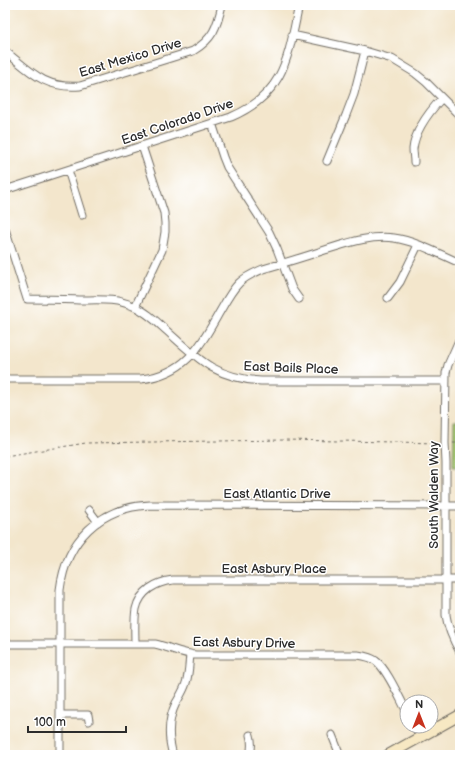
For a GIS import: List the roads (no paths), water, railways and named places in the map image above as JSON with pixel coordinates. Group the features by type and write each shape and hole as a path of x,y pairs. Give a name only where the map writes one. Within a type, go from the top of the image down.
{"street":[{"name":"East Mexico Drive","path":"5,51 44,81 62,86 80,86 197,48 207,41 215,30 222,5"},
{"name":"East Colorado Drive","path":"5,190 231,117 250,107 267,93 283,68 299,5"},
{"path":"292,35 366,51 385,57 404,66 426,82 460,116"},
{"path":"327,161 354,94 366,51"},
{"path":"414,162 413,151 415,140 427,117 442,98"},
{"path":"212,123 227,167 267,228 292,288 299,299"},
{"path":"135,306 162,250 166,232 164,213 142,146"},
{"path":"68,170 82,215"},
{"name":"East Bails Place","path":"5,229 28,299 109,300 135,306 154,319 193,354 220,372 251,380 446,381"},
{"path":"5,379 149,378 173,370 193,354 200,345 232,291 245,278 253,273 282,263 360,240 369,238 394,238 404,240 460,263"},
{"path":"388,298 400,282 418,245"},
{"name":"South Walden Way","path":"460,338 448,365 446,381 445,443 446,615 450,634 460,652"},
{"name":"East Atlantic Drive","path":"60,755 60,590 63,571 75,546 84,534 98,522 114,512 141,505 460,506"},
{"path":"89,510 98,522"},
{"name":"East Asbury Place","path":"135,644 135,617 141,597 152,586 165,581 460,580"},
{"name":"East Asbury Drive","path":"5,644 155,644 190,654 365,656 375,660 382,667 399,698"},
{"path":"173,755 169,735 170,724 172,714 186,682 190,654"},
{"path":"60,715 88,715 88,721"},
{"path":"388,755 460,715"},
{"path":"250,735 252,742 250,755"},
{"path":"332,735 340,755"}]}
